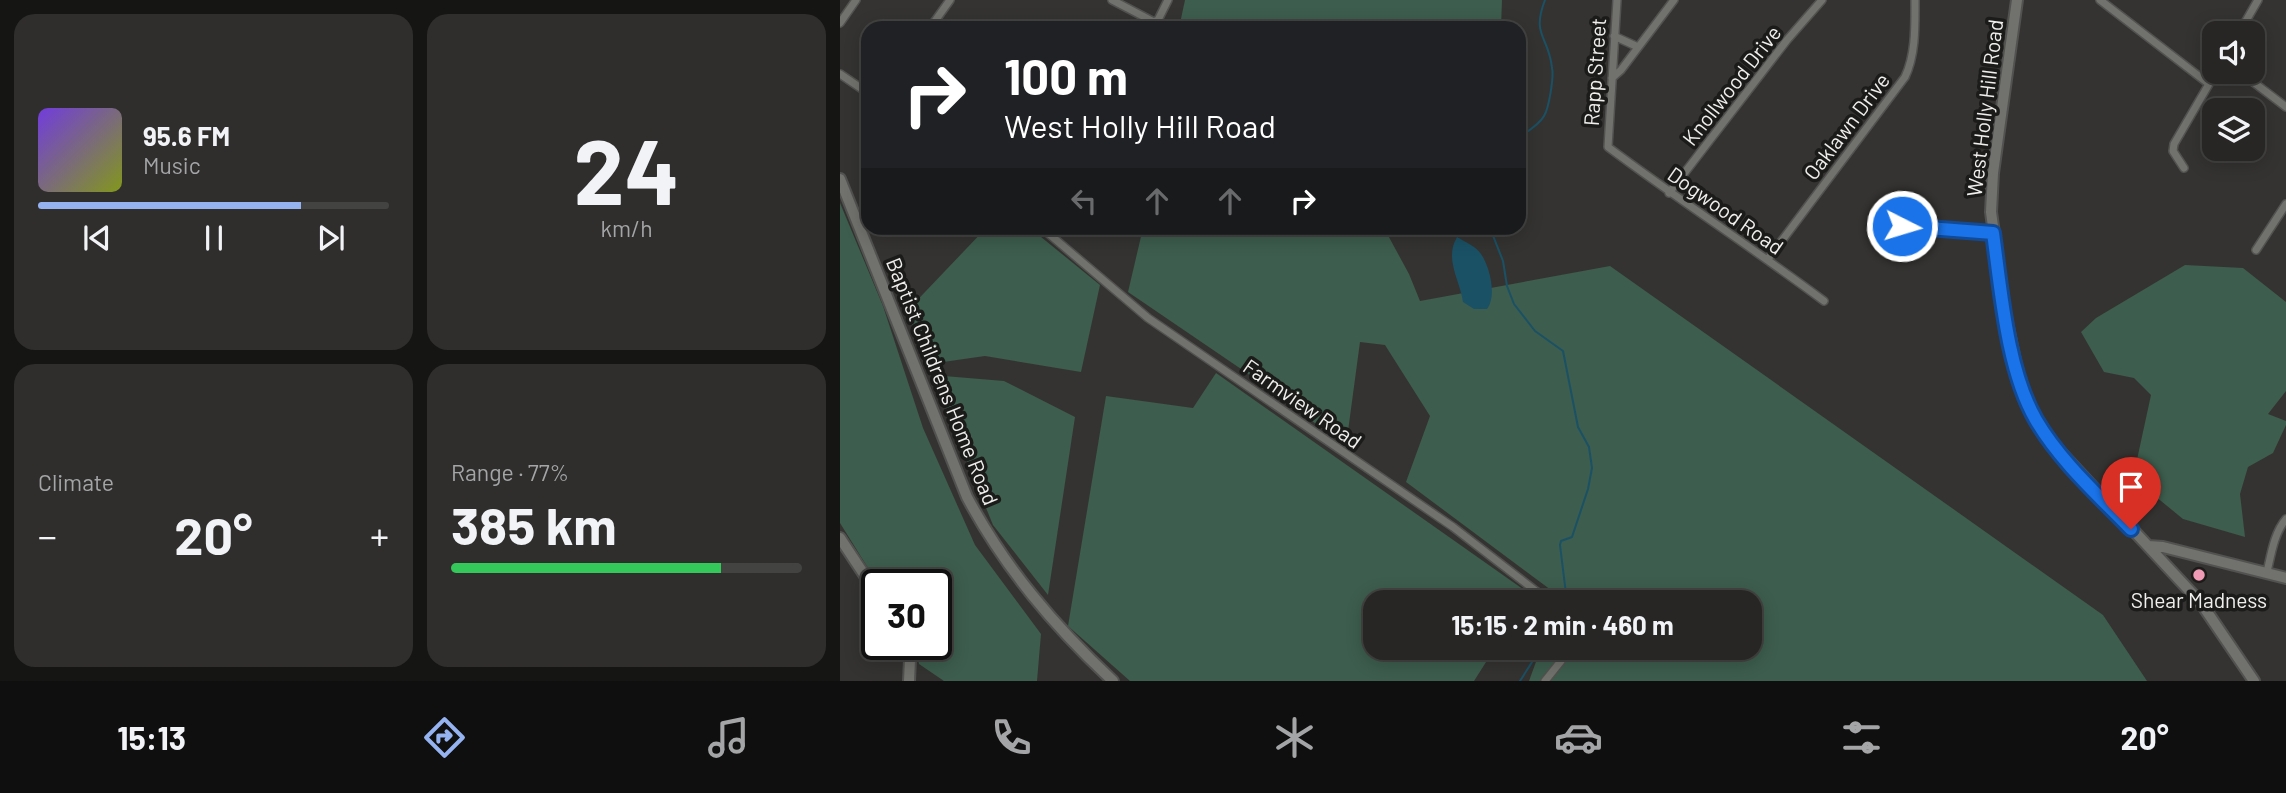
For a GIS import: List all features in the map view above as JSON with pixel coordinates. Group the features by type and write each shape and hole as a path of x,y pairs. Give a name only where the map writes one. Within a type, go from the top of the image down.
{"street":[{"path":"840,23 856,0"},
{"path":"935,21 950,0"},
{"path":"1112,0 1152,21"},
{"path":"1156,21 1168,0"},
{"name":"Rapp Street","path":"1608,147 1616,0"},
{"path":"1612,78 1674,0"},
{"name":"Knollwood Drive","path":"1670,192 1787,40 1822,0"},
{"name":"Oaklawn Drive","path":"1768,260 1905,77 1910,67 1915,0"},
{"name":"West Holly Hill Road","path":"2017,0 1992,185 1993,233 2005,313 2025,398 2036,421 2053,444 2201,603 2254,681"},
{"path":"2100,0 2202,79"},
{"path":"2246,21 2258,0"},
{"path":"1614,36 1638,47"},
{"path":"840,74 861,88"},
{"path":"2184,168 2174,150 2174,144 2209,84"},
{"path":"2256,84 2286,107"},
{"name":"Dogwood Road","path":"1608,147 1824,301"},
{"name":"Baptist Childrens Home Road","path":"840,179 861,232"},
{"path":"2256,250 2286,204"},
{"path":"1902,226 1993,233"},
{"name":"Baptist Childrens Home Road","path":"862,235 962,484 985,530 1012,571 1043,610 1113,681"},
{"name":"Farmview Road","path":"1050,235 1148,318 1453,527 1534,590"},
{"path":"2267,572 2281,524 2286,519"},
{"path":"840,538 861,570"},
{"path":"2148,546 2163,547 2286,578"},
{"path":"909,681 911,660"},
{"path":"1545,681 1561,660"}],"green space":[{"path":"1185,0 1502,0 1501,21 1180,21"},
{"path":"840,203 883,306 923,428 975,545 1041,634 1037,681 944,681 919,664 918,660 952,660 952,569 869,569 840,523"},
{"path":"979,235 1039,235 1100,285 1081,372 985,356 936,363 905,313"},
{"path":"1141,235 1388,235 1420,301 1610,266 2103,615 2147,681 1529,681 1537,660 1762,660 1762,590 1551,590 1406,482 1430,416 1385,345 1360,342 1346,446 1244,371 1128,292"},
{"path":"2185,265 2243,268 2286,302 2286,391 2268,414 2286,421 2286,425 2273,453 2248,467 2240,494 2245,537 2183,519 2133,478 2151,395 2134,378 2104,372 2081,332 2096,318"},
{"path":"1216,373 1524,590 1363,590 1363,660 1487,660 1474,681 1130,681 1068,626 1106,396 1193,408"},
{"path":"932,375 1004,381 1075,417 1048,595 993,525"}],"water":[{"path":"1457,237 1479,251 1487,266 1492,297 1487,309 1474,309 1463,302 1452,261 1453,245"}],"waterway":[{"path":"1526,132 1542,119 1549,100 1552,68 1540,29 1545,0"},
{"path":"1493,235 1503,261 1507,286 1514,304 1535,331 1563,351 1578,427 1589,447 1592,468 1588,489 1572,537 1561,541 1560,545 1566,590"},
{"path":"1520,681 1533,660"}],"place":[{"name":"Shear Madness","path":"2199,575"}],"route":[{"path":"1902,226 1993,233 2005,313 2025,398 2036,421 2053,444 2131,529"}]}
